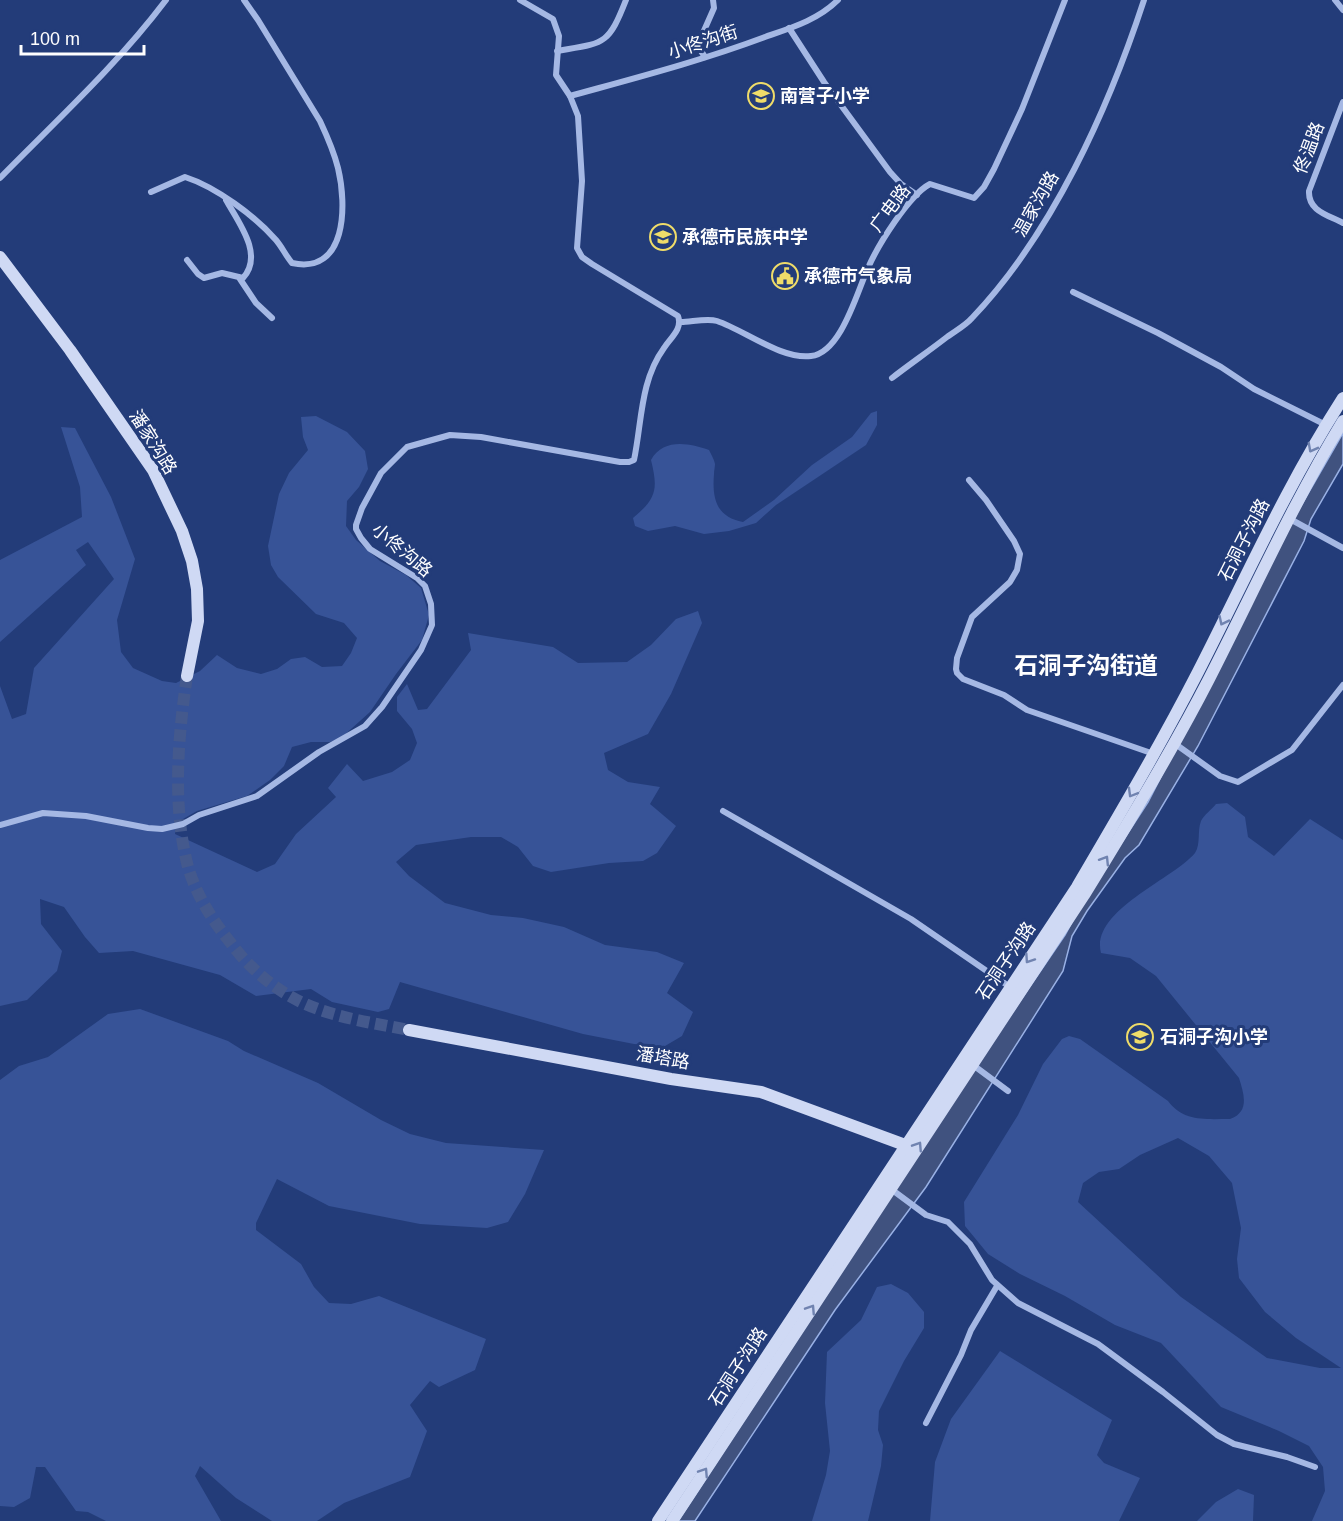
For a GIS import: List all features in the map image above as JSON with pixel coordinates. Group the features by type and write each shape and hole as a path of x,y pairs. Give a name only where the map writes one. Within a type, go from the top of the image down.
{"main road":[{"name":"潘家沟路","path":"0,257 70,350 153,470 182,531 192,561 197,589 198,621 187,676"},
{"name":"石洞子沟路","path":"658,1521 1077,887 1154,754 1326,425 1343,398"},
{"name":"石洞子沟路","path":"672,1521 973,1066 1145,796 1175,744 1343,421"},
{"name":"潘塔路","path":"409,1030 671,1078 761,1092 905,1145"}],"street":[{"path":"0,178 101,76 147,26 165,0"},
{"path":"151,192 185,177 198,181 259,223 292,263 300,265 319,262 331,254 337,242 342,188 327,136 320,121 244,0"},
{"path":"520,0 553,19 559,36 556,75 570,96 578,116 582,181 577,248 582,257 678,316 681,322"},
{"path":"557,51 600,42 612,33 626,0"},
{"path":"705,57 699,48 699,42 714,8 713,0"},
{"name":"小佟沟街","path":"570,96 705,57 809,21 838,0"},
{"name":"广电路","path":"681,322 714,320 786,353 809,357 823,352 842,329 874,255 916,195 930,184 974,198 984,187 1022,109 1065,0"},
{"name":"温家沟路","path":"892,378 971,320 1016,266 1060,195 1102,115 1130,44 1144,0"},
{"path":"1335,0 1343,10"},
{"path":"789,28 824,82 890,172 916,195"},
{"name":"佟温路","path":"1343,102 1309,191 1312,206 1343,223"},
{"path":"225,198 252,254 250,271 240,279"},
{"path":"187,260 204,278 222,273 240,279 256,303 272,318"},
{"path":"1073,292 1158,333 1221,367 1254,388 1326,425"},
{"name":"小佟沟路","path":"0,825 43,813 86,816 148,828 162,829 183,824 199,815 256,796 320,752 365,726 382,706 421,650 432,625 431,604 425,586 417,578 370,549 356,529 362,508 381,473 407,447 450,435 481,437 620,462 634,460 645,388 658,356 678,330 681,322"},
{"path":"969,480 986,500 1014,541 1020,554 1017,570 1010,582 972,617 957,658 957,673 963,678 1004,696 1027,711 1154,754"},
{"path":"1291,520 1343,548"},
{"path":"1175,744 1220,776 1238,782 1292,750 1343,685"},
{"path":"723,811 911,919 1010,987"},
{"path":"973,1066 1008,1091"},
{"path":"892,1189 926,1215 948,1222 970,1244 998,1286 1018,1303 1098,1344 1216,1435 1234,1444 1287,1457 1315,1467"},
{"path":"926,1423 962,1355 971,1330 998,1286"}],"shaded area":[{"path":"877,411 877,425 866,445 776,505 756,523 729,531 704,534 675,526 648,531 635,526 633,518 647,505 654,492 655,478 651,460 662,448 685,444 709,450 715,464 714,491 718,505 727,516 743,522 774,500 812,465 852,437 871,413"},
{"path":"316,416 347,432 365,451 368,469 359,487 347,501 346,526 356,540 380,561 406,575 421,588 429,615 422,640 370,712 341,738 330,742 311,742 292,747 284,766 270,780 247,796 197,811 176,823 175,834 257,872 275,864 296,834 336,797 328,788 347,764 363,781 392,772 410,760 417,743 412,729 397,711 397,697 407,684 418,710 427,709 471,650 468,633 553,647 578,663 627,662 651,645 676,619 698,611 702,623 671,694 648,734 604,753 608,770 628,782 660,787 650,804 676,826 657,853 643,861 609,863 551,872 533,866 518,847 501,837 471,837 416,845 396,862 409,876 445,903 491,915 523,918 564,927 605,945 657,952 684,963 667,993 693,1012 682,1036 665,1046 634,1044 583,1034 400,982 389,1009 378,1012 332,1002 311,989 256,996 220,975 133,951 99,953 64,907 40,899 41,924 62,951 57,971 27,1000 0,1006 0,686 12,719 26,714 34,668 114,579 88,542 76,550 86,565 0,642 0,560 82,517 80,487 61,427 75,428 111,497 135,559 117,620 121,652 133,668 162,681 176,683 200,671 217,655 237,668 261,674 277,669 291,659 305,657 322,667 342,666 351,653 357,638 344,623 316,614 278,577 271,565 268,546 279,494 289,473 308,450 303,437 301,417"},
{"path":"1343,433 1343,464 1311,519 1304,541 1198,746 1139,845 1125,858 1072,936 1063,971 926,1187 835,1310 695,1521 678,1521 982,1057 1065,935 1083,902 1148,802 1298,511"},
{"path":"1227,803 1245,817 1248,837 1274,856 1310,819 1343,840 1343,1521 1312,1521 1325,1491 1323,1467 1309,1446 1221,1407 1161,1343 1115,1325 1065,1296 1020,1274 988,1254 965,1226 964,1202 1018,1115 1043,1064 1062,1039 1069,1036 1080,1039 1168,1101 1181,1113 1204,1119 1230,1119 1241,1112 1244,1096 1239,1078 1156,976 1130,958 1101,953 1101,938 1108,923 1120,910 1195,853 1201,821 1216,804","holes":["1178,1138 1209,1156 1232,1183 1241,1228 1237,1259 1239,1278 1265,1312 1296,1338 1341,1368 1320,1368 1267,1358 1181,1297 1078,1202 1083,1183 1099,1172 1119,1169 1140,1155"]},
{"path":"140,1009 228,1041 244,1051 318,1083 381,1120 410,1134 446,1143 544,1150 525,1194 508,1222 487,1228 420,1224 329,1206 277,1179 256,1223 256,1230 301,1264 314,1287 329,1303 351,1304 379,1296 486,1339 475,1370 439,1387 430,1381 410,1405 427,1431 410,1477 344,1503 317,1521 272,1521 236,1498 200,1466 195,1476 221,1521 106,1521 88,1512 76,1511 45,1467 36,1467 30,1498 14,1507 0,1506 0,1080 19,1066 48,1057 108,1014"},
{"path":"891,1284 908,1293 924,1312 924,1328 904,1361 879,1411 878,1430 883,1445 881,1466 868,1521 812,1521 826,1475 830,1451 825,1403 827,1352 861,1320 877,1287"},
{"path":"1000,1351 1112,1420 1097,1455 1104,1463 1140,1478 1119,1521 930,1521 935,1462 951,1419"},
{"path":"1238,1489 1254,1495 1253,1521 1197,1521 1216,1502"}],"tunnel":[{"path":"187,676 179,747 180,820 188,867 195,887 211,916 223,934 254,969 272,985 293,998 342,1016 409,1030"}],"place":[{"name":"南营子小学","path":"761,96"},
{"name":"承德市民族中学","path":"663,237"},
{"name":"承德市气象局","path":"785,276"},
{"name":"石洞子沟小学","path":"1140,1037"}],"district":[{"name":"石洞子沟街道","path":"1086,665"}]}
